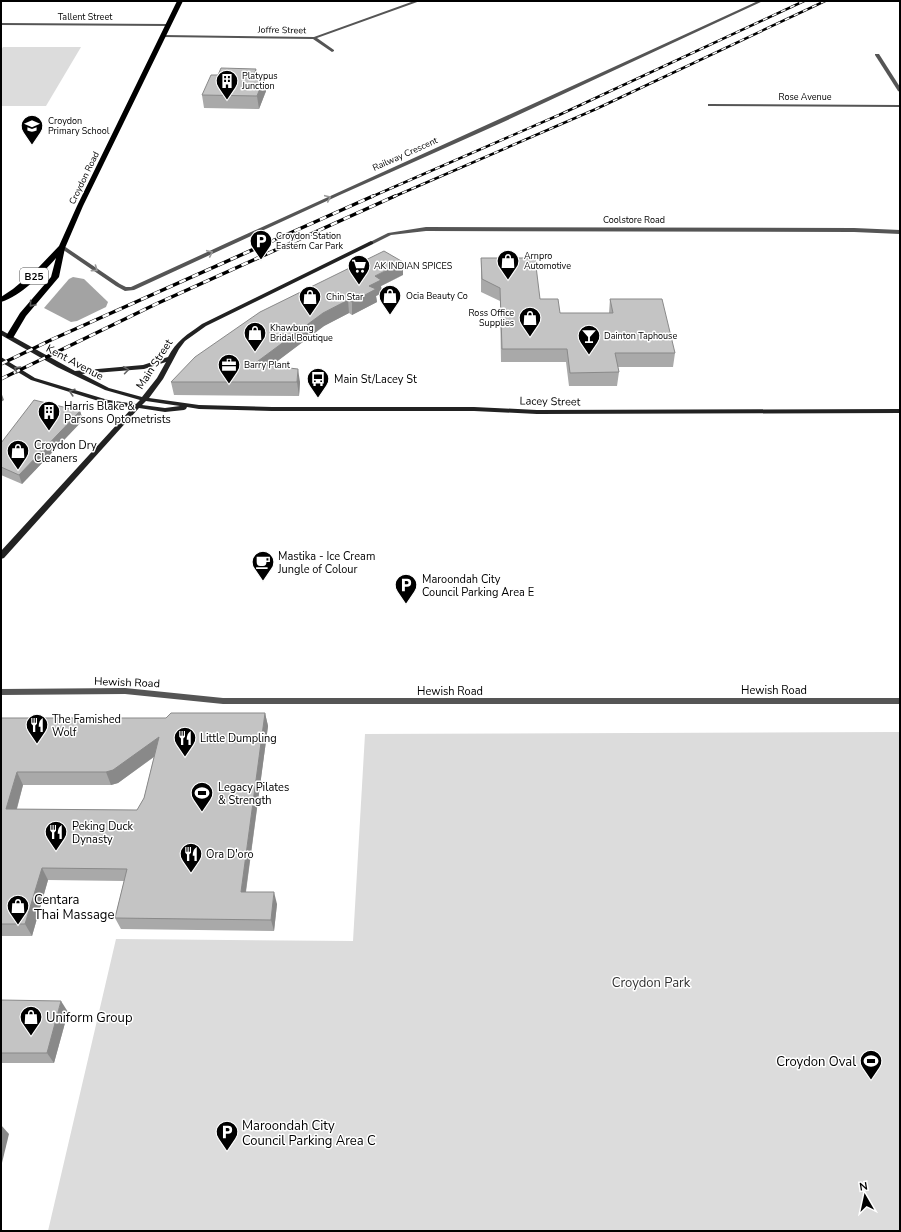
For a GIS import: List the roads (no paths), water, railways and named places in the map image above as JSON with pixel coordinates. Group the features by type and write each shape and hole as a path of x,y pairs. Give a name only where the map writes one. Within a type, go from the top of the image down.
{"main road":[{"name":"Croydon Road","path":"1,300 16,292 62,247 80,206 180,1"},
{"path":"10,336 23,315 55,277 62,247"}],"street":[{"name":"Joffre Street","path":"163,36 314,38 418,1"},
{"name":"Railway Crescent","path":"62,247 118,285 125,289 132,289 761,1"},
{"name":"Tallent Street","path":"1,24 168,25"},
{"path":"314,38 332,51"},
{"path":"877,55 900,91"},
{"path":"892,79 900,79"},
{"name":"Rose Avenue","path":"710,105 900,106"},
{"name":"Coolstore Road","path":"371,243 390,234 426,229 854,230 900,232"},
{"name":"Main Street","path":"1,556 144,399 160,379 176,348 183,340 204,325 371,243"},
{"name":"Kent Avenue","path":"1,332 73,373 106,389 144,399"},
{"path":"73,373 144,367 171,358"},
{"path":"1,359 40,382 107,402 137,407"},
{"name":"Lacey Street","path":"144,399 199,407"},
{"name":"Lacey Street","path":"137,407 165,410 199,407 272,409 474,409 538,412 900,411"},
{"name":"Hewish Road","path":"1,692 125,691 223,701 900,701"}],"railway":[{"path":"371,197 559,115 804,1"},
{"path":"393,197 596,109 825,1"},
{"path":"1,364 53,339 373,196"},
{"path":"1,379 156,304 395,196"}],"place":[{"name":"Platypus Junction","path":"227,100"},
{"name":"Croydon Primary School","path":"32,146"},
{"name":"Croydon Station Eastern Car Park","path":"261,260"},
{"name":"Arnpro Automotive","path":"508,280"},
{"name":"AK INDIAN SPICES","path":"359,286"},
{"name":"Chin Star","path":"310,316"},
{"name":"Ocia Beauty Co","path":"390,316"},
{"name":"Ross Office Supplies","path":"530,338"},
{"name":"Khawbung Bridal Boutique","path":"255,352"},
{"name":"Dainton Taphouse","path":"589,356"},
{"name":"Barry Plant","path":"229,384"},
{"name":"Main St/Lacey St","path":"318,398"},
{"name":"Harris Blake & Parsons Optometrists","path":"49,432"},
{"name":"Croydon Dry Cleaners","path":"18,470"},
{"name":"Mastika - Ice Cream Jungle of Colour","path":"263,582"},
{"name":"Maroondah City Council Parking Area E","path":"406,604"},
{"name":"The Famished Wolf","path":"37,744"},
{"name":"Little Dumpling","path":"185,758"},
{"name":"Legacy Pilates & Strength","path":"202,812"},
{"name":"Peking Duck Dynasty","path":"56,852"},
{"name":"Ora D'oro","path":"191,874"},
{"name":"Centara Thai Massage","path":"18,926"},
{"name":"Uniform Group","path":"31,1036"},
{"name":"Croydon Oval","path":"871,1080"},
{"name":"Maroondah City Council Parking Area C","path":"227,1152"}],"park label":[{"name":"Croydon Park","path":"651,982"}]}
